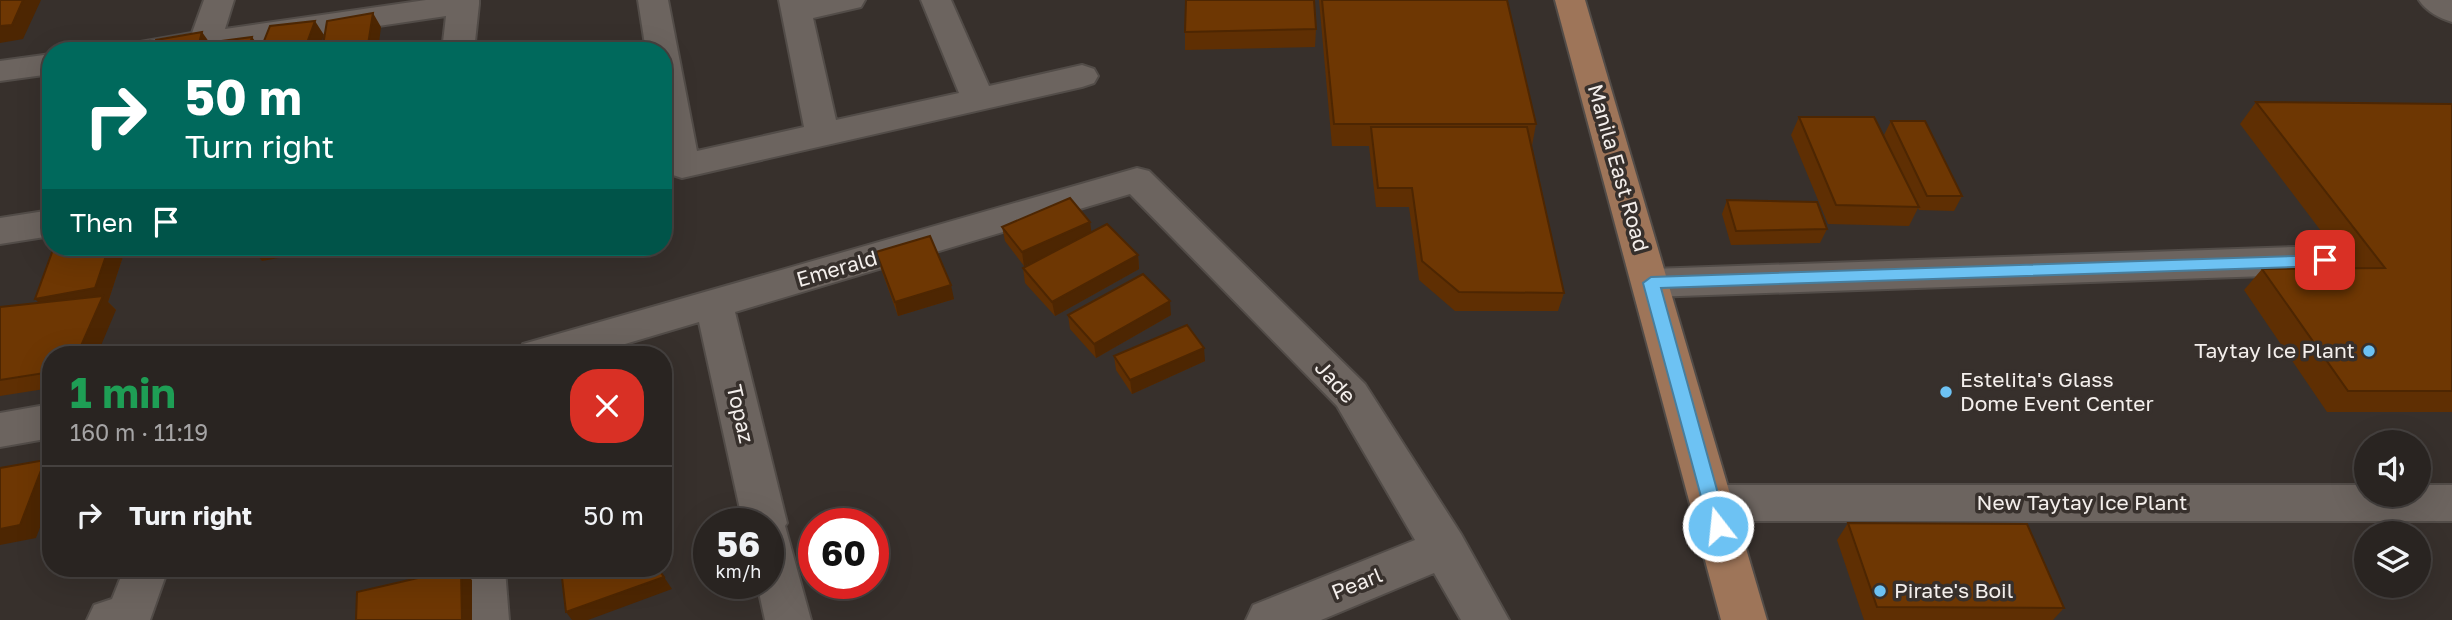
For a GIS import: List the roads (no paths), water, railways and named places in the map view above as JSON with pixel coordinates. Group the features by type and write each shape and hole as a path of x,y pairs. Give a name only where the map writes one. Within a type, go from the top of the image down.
{"main road":[{"name":"Manila East Road","path":"1570,0 1745,620"}],"street":[{"path":"205,41 219,0"},
{"path":"653,0 660,42"},
{"path":"822,133 796,6 850,0"},
{"path":"936,0 978,98"},
{"path":"2434,0 2452,12"},
{"path":"198,42 464,2 459,42"},
{"path":"0,71 42,65"},
{"path":"672,109 682,166 1082,76"},
{"name":"Emerald","path":"569,346 1137,180"},
{"name":"Jade","path":"1137,180 1351,395 1486,620"},
{"path":"0,231 42,224"},
{"path":"1651,283 2325,260"},
{"name":"Topaz","path":"714,305 761,508"},
{"path":"0,430 42,423"},
{"name":"New Taytay Ice Plant","path":"1712,503 2452,503"},
{"name":"Pearl","path":"1269,620 1445,548"},
{"path":"110,620 129,617 143,577"},
{"path":"483,577 486,620"},
{"path":"783,599 788,620"}],"place":[{"name":"Taytay Ice Plant","path":"2369,351"},
{"name":"Estelita's Glass Dome Event Center","path":"1946,392"},
{"name":"Pirate's Boil","path":"1880,591"}]}
